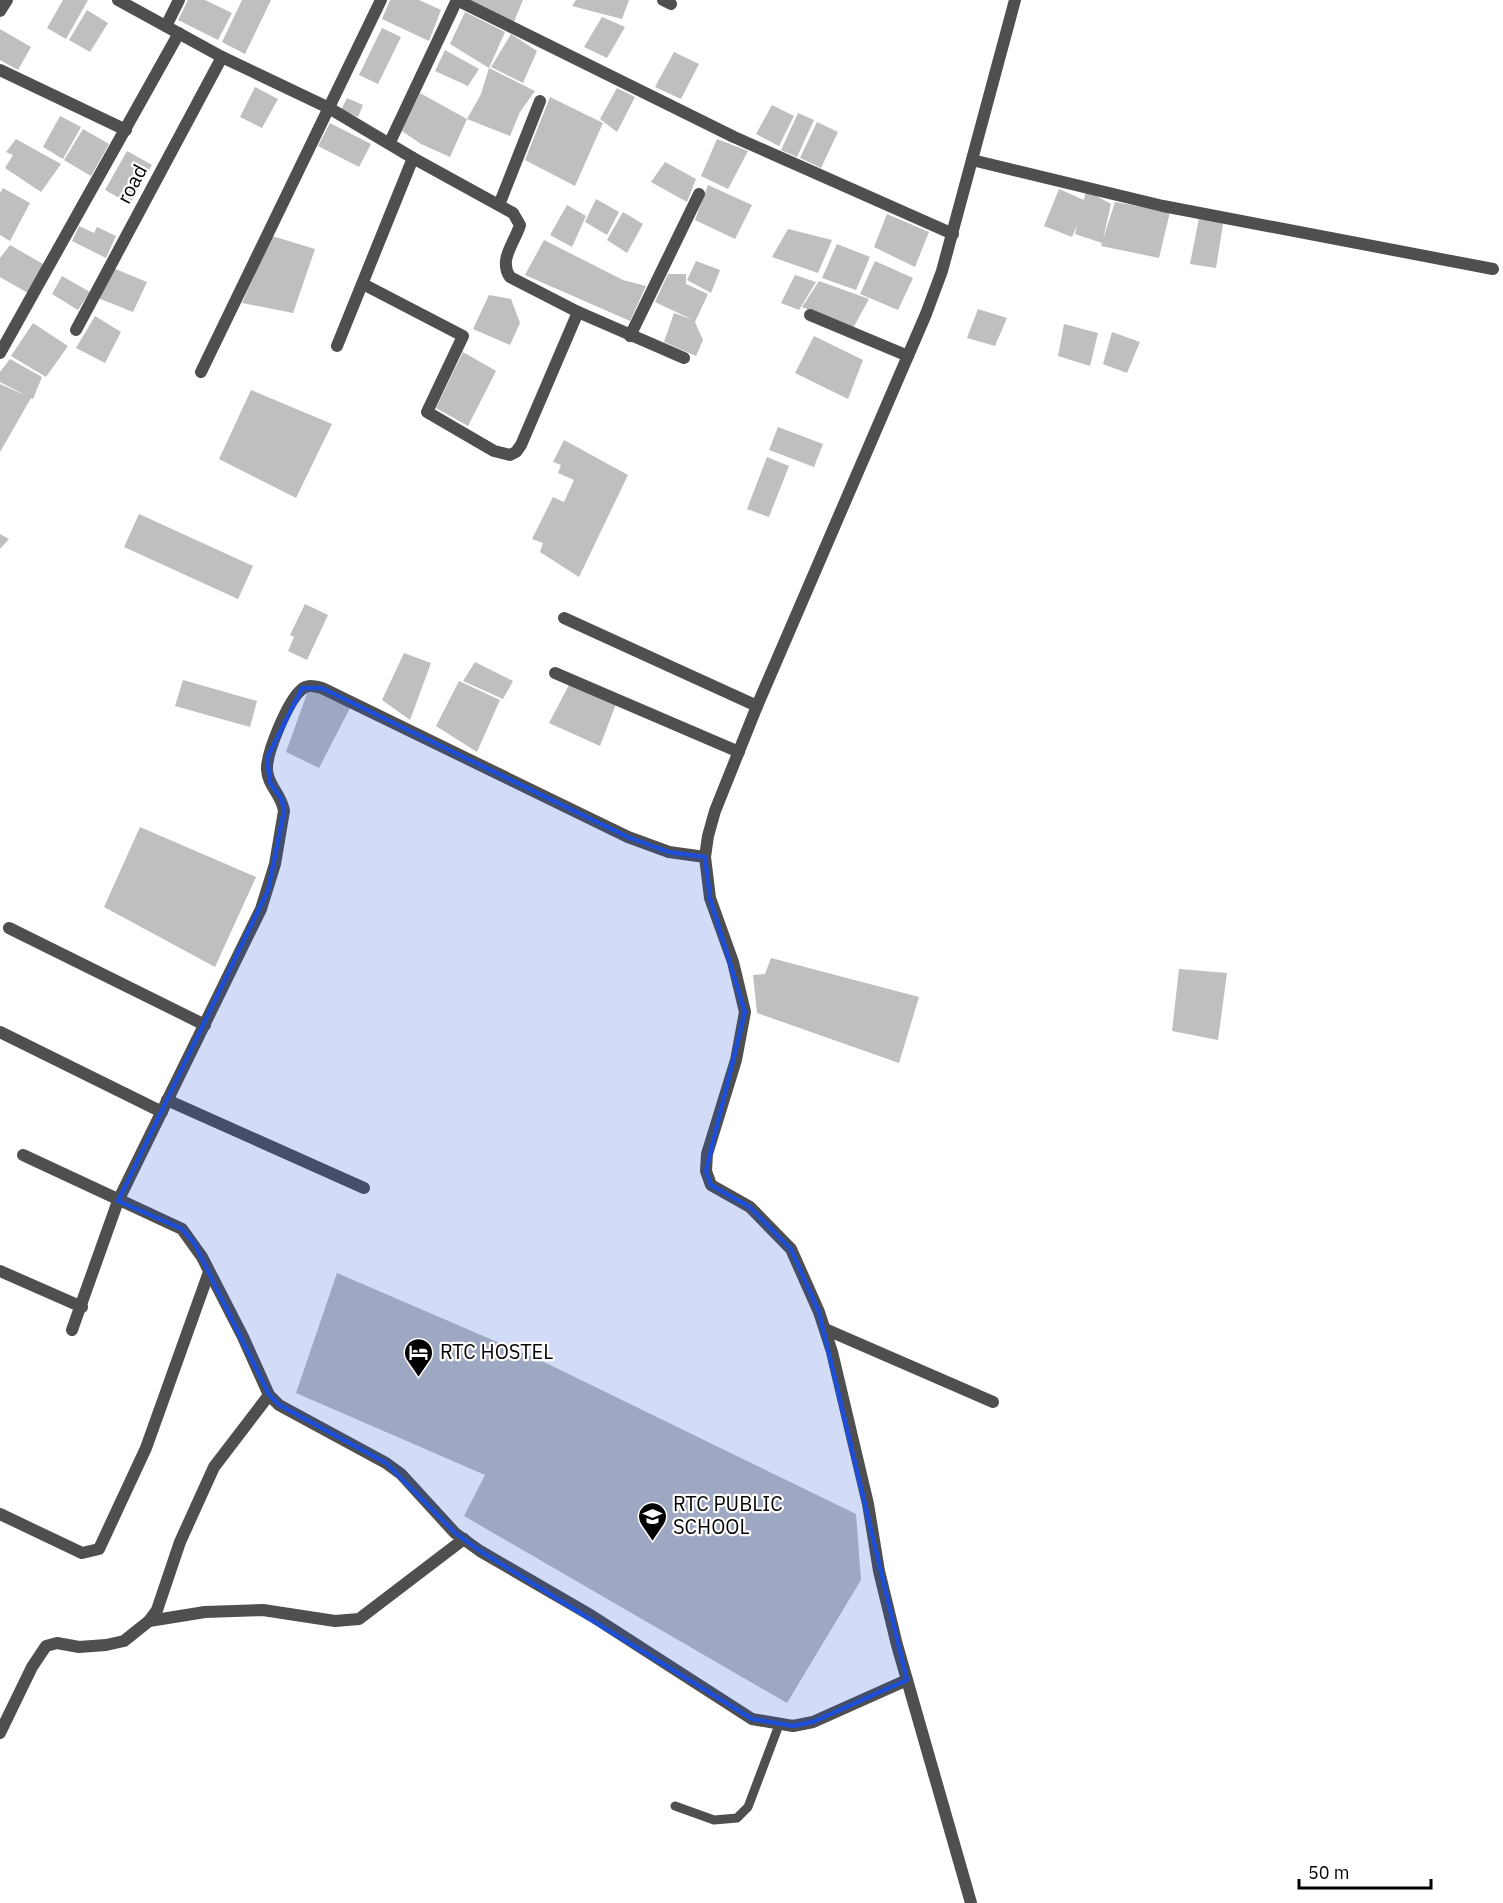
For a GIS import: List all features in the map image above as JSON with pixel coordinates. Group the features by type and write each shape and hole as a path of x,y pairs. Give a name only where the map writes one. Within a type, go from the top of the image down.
{"street":[{"path":"0,11 7,0"},
{"path":"118,0 222,57 329,108 390,142 412,158 499,205 518,218 520,225 505,261 505,270 510,277 578,312 684,358"},
{"path":"166,26 179,0"},
{"path":"201,372 381,0"},
{"path":"390,142 457,0 734,137 953,234"},
{"path":"971,1903 907,1680 879,1571 868,1504 825,1329 791,1249 750,1207 711,1185 705,1171 707,1154 736,1060 745,1012 733,962 710,898 705,857 715,811 757,706 926,314 953,234 1015,0"},
{"path":"0,353 178,33"},
{"name":"road","path":"76,330 222,57"},
{"path":"0,70 126,130"},
{"path":"499,205 540,100"},
{"path":"337,346 412,158"},
{"path":"972,160 1163,206 1493,269"},
{"path":"630,336 699,194"},
{"path":"363,284 463,336 427,412 502,454 516,452 521,445 578,312"},
{"path":"810,315 908,356"},
{"path":"564,618 757,706"},
{"path":"555,673 739,752"},
{"path":"72,1330 82,1307 117,1201 205,1025 268,890 284,811 282,800 270,783 267,758 294,698 302,688 310,685 322,688 628,837 669,852 705,857"},
{"path":"9,928 205,1025"},
{"path":"0,1032 164,1106 364,1188"},
{"path":"23,1155 117,1201 182,1229 194,1243 248,1347 269,1395 297,1416 386,1463 401,1474 464,1539 592,1616 753,1719 793,1726 813,1722 907,1680"},
{"path":"0,1272 82,1307"},
{"path":"0,1514 82,1553 99,1549 146,1448 209,1272"},
{"path":"825,1329 993,1402"},
{"path":"0,1733 32,1667 46,1646 106,1645 124,1641 149,1621 158,1610 180,1542 214,1467 269,1395"},
{"path":"149,1621 206,1612 264,1610 335,1621 359,1619 464,1539"}],"lane":[{"path":"675,1806 714,1820 737,1818 748,1807 779,1725"}],"highlighted area":[{"path":"302,688 322,688 628,837 669,852 705,857 710,898 745,1012 706,1171 711,1185 750,1207 791,1249 819,1312 907,1680 813,1722 793,1726 752,1719 480,1551 455,1533 386,1463 279,1405 269,1395 194,1243 182,1229 118,1201 268,890 284,811 282,800 270,783 267,758"}],"building":[{"path":"63,0 88,0 66,39 47,28"},
{"path":"188,0 205,0 232,13 218,40 178,20"},
{"path":"242,0 271,0 245,54 222,42"},
{"path":"390,0 419,0 441,10 429,41 382,19"},
{"path":"466,0 523,0 513,24"},
{"path":"576,0 629,0 622,19 572,6"},
{"path":"87,10 108,23 90,52 69,40"},
{"path":"465,12 505,32 489,68 450,44"},
{"path":"602,17 625,27 607,58 584,47"},
{"path":"382,28 401,37 378,84 359,75"},
{"path":"0,29 31,47 18,70 0,60"},
{"path":"511,34 537,51 523,83 491,67"},
{"path":"445,50 479,69 468,86 435,71"},
{"path":"674,52 699,64 681,99 655,87"},
{"path":"489,68 535,91 520,112 510,136 467,119 481,94"},
{"path":"255,87 278,99 262,128 240,117"},
{"path":"617,88 635,97 617,132 600,119"},
{"path":"420,93 467,119 450,157 421,144 402,131"},
{"path":"550,97 603,123 575,186 525,160"},
{"path":"347,98 363,105 358,117 341,110"},
{"path":"772,105 794,116 779,146 756,134"},
{"path":"798,113 814,120 797,157 781,150"},
{"path":"60,116 81,127 63,159 43,147"},
{"path":"817,122 838,132 821,168 800,158"},
{"path":"330,123 371,144 359,167 318,146"},
{"path":"83,129 109,144 91,176 64,160"},
{"path":"16,139 61,164 41,192 5,168 13,155 6,152"},
{"path":"717,139 748,151 728,189 701,176"},
{"path":"127,151 152,165 130,204 105,190"},
{"path":"665,162 696,179 687,202 651,182"},
{"path":"708,185 752,205 735,239 695,220"},
{"path":"3,188 30,203 10,241 0,235 0,193"},
{"path":"1059,189 1084,200 1086,190 1111,204 1103,239 1115,202 1170,212 1159,258 1101,246 1102,243 1075,234 1077,225 1072,237 1044,226"},
{"path":"596,199 619,212 607,235 585,222"},
{"path":"567,205 586,216 572,247 550,235"},
{"path":"623,212 643,224 627,253 607,240"},
{"path":"1200,213 1223,224 1216,268 1190,264"},
{"path":"887,214 929,232 915,267 874,247"},
{"path":"79,226 94,233 97,227 116,236 106,258 72,241"},
{"path":"788,229 832,240 818,273 772,257"},
{"path":"272,236 315,249 293,313 242,303"},
{"path":"544,240 623,280 646,286 630,321 525,275"},
{"path":"837,244 870,257 856,290 822,278"},
{"path":"10,245 45,265 28,293 0,277 0,258"},
{"path":"696,261 720,270 711,293 687,280"},
{"path":"875,261 913,278 898,310 860,294"},
{"path":"113,268 147,282 133,312 98,298"},
{"path":"668,274 686,274 686,284 708,294 695,322 703,340 696,356 664,342 674,313 693,320 655,302"},
{"path":"795,275 816,282 799,310 781,303"},
{"path":"62,276 90,292 78,310 52,294"},
{"path":"819,281 869,299 853,328 802,307"},
{"path":"489,295 511,299 520,323 510,345 473,329"},
{"path":"978,309 1007,318 995,346 967,338"},
{"path":"95,316 121,332 105,363 76,348"},
{"path":"33,323 68,346 46,377 11,356"},
{"path":"1064,324 1098,333 1090,366 1058,356"},
{"path":"1112,332 1140,342 1127,373 1103,364"},
{"path":"814,336 863,360 848,399 795,373"},
{"path":"463,352 496,371 468,426 436,408"},
{"path":"10,359 42,377 33,399 31,398 0,452 0,384 27,396 0,382 0,372"},
{"path":"251,390 332,424 296,498 219,459"},
{"path":"778,427 823,444 814,467 769,450"},
{"path":"564,440 628,475 579,577 540,552 543,543 532,539 553,497 564,502 574,480 558,473 561,465 553,462"},
{"path":"767,457 789,466 769,517 747,509"},
{"path":"139,514 253,566 238,599 124,547"},
{"path":"0,534 9,539 0,549"},
{"path":"305,604 328,615 307,660 288,651 294,637 290,635"},
{"path":"404,653 431,663 410,720 382,700"},
{"path":"475,662 513,681 503,699 463,681"},
{"path":"183,680 257,701 250,727 175,706"},
{"path":"459,681 500,700 477,752 436,726"},
{"path":"570,683 616,704 600,746 549,723"},
{"path":"310,685 350,708 319,768 286,752"},
{"path":"140,827 256,877 215,967 104,907"},
{"path":"771,958 919,997 899,1063 757,1013 753,975 765,974"},
{"path":"1179,969 1227,973 1218,1040 1172,1031"},
{"path":"337,1273 544,1362 856,1514 861,1580 787,1703 464,1516 485,1475 296,1393"}],"place":[{"name":"RTC HOSTEL","path":"419,1378"},
{"name":"RTC PUBLIC SCHOOL","path":"652,1542"}]}
